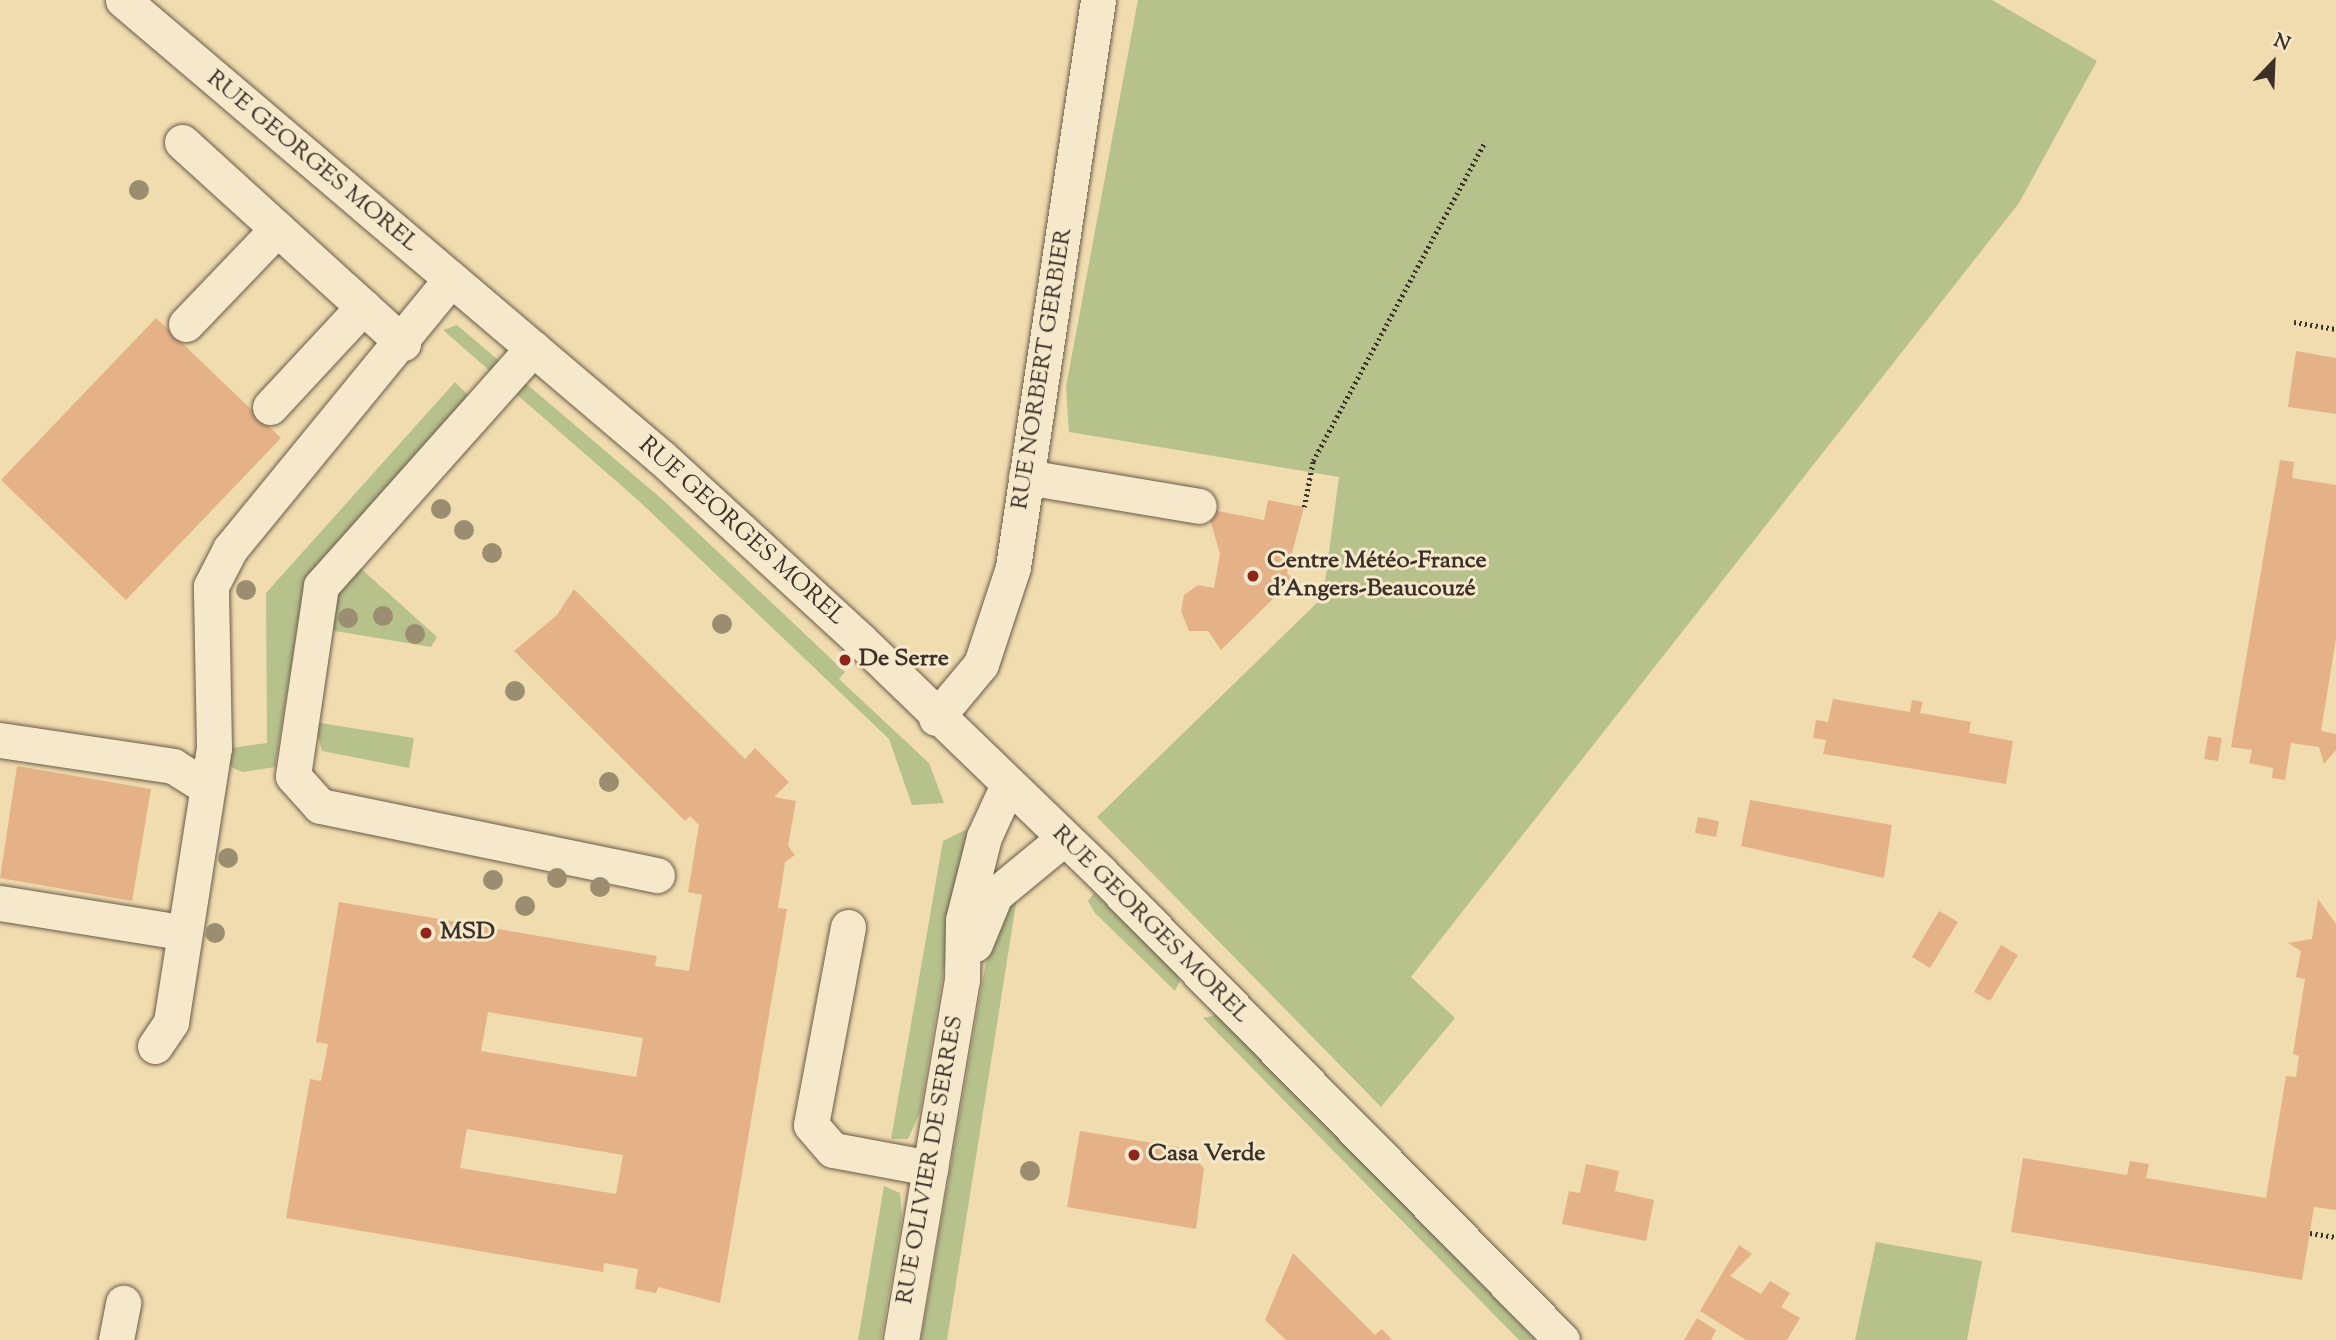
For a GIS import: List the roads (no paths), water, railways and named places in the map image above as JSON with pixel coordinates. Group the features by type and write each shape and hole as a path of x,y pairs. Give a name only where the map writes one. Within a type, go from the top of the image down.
{"street":[{"name":"RUE GEORGES MOREL","path":"123,0 682,476 1063,839 1562,1340"},
{"name":"RUE NORBERT GERBIER","path":"936,718 981,664 1013,567 1098,0"},
{"path":"183,142 404,343"},
{"path":"186,324 278,229"},
{"path":"155,1046 171,1022 181,932 214,748 211,586 230,549 404,343 451,279"},
{"path":"270,407 363,307"},
{"path":"533,348 321,586 293,776 320,806 657,875"},
{"path":"1026,477 1199,506"},
{"path":"0,740 173,766 206,787"},
{"name":"RUE OLIVIER DE SERRES","path":"901,1340 961,980 971,878 1007,787"},
{"name":"RUE OLIVIER DE SERRES","path":"961,980 995,895 1063,839"},
{"path":"0,903 181,932"},
{"path":"848,927 811,1125 833,1150 930,1168"},
{"path":"116,1340 123,1303"}],"place":[{"name":"Centre Météo-France d'Angers-Beaucouzé","path":"1253,576"},
{"name":"De Serre","path":"845,660"},
{"name":"MSD","path":"426,933"},
{"name":"Casa Verde","path":"1134,1155"}]}
